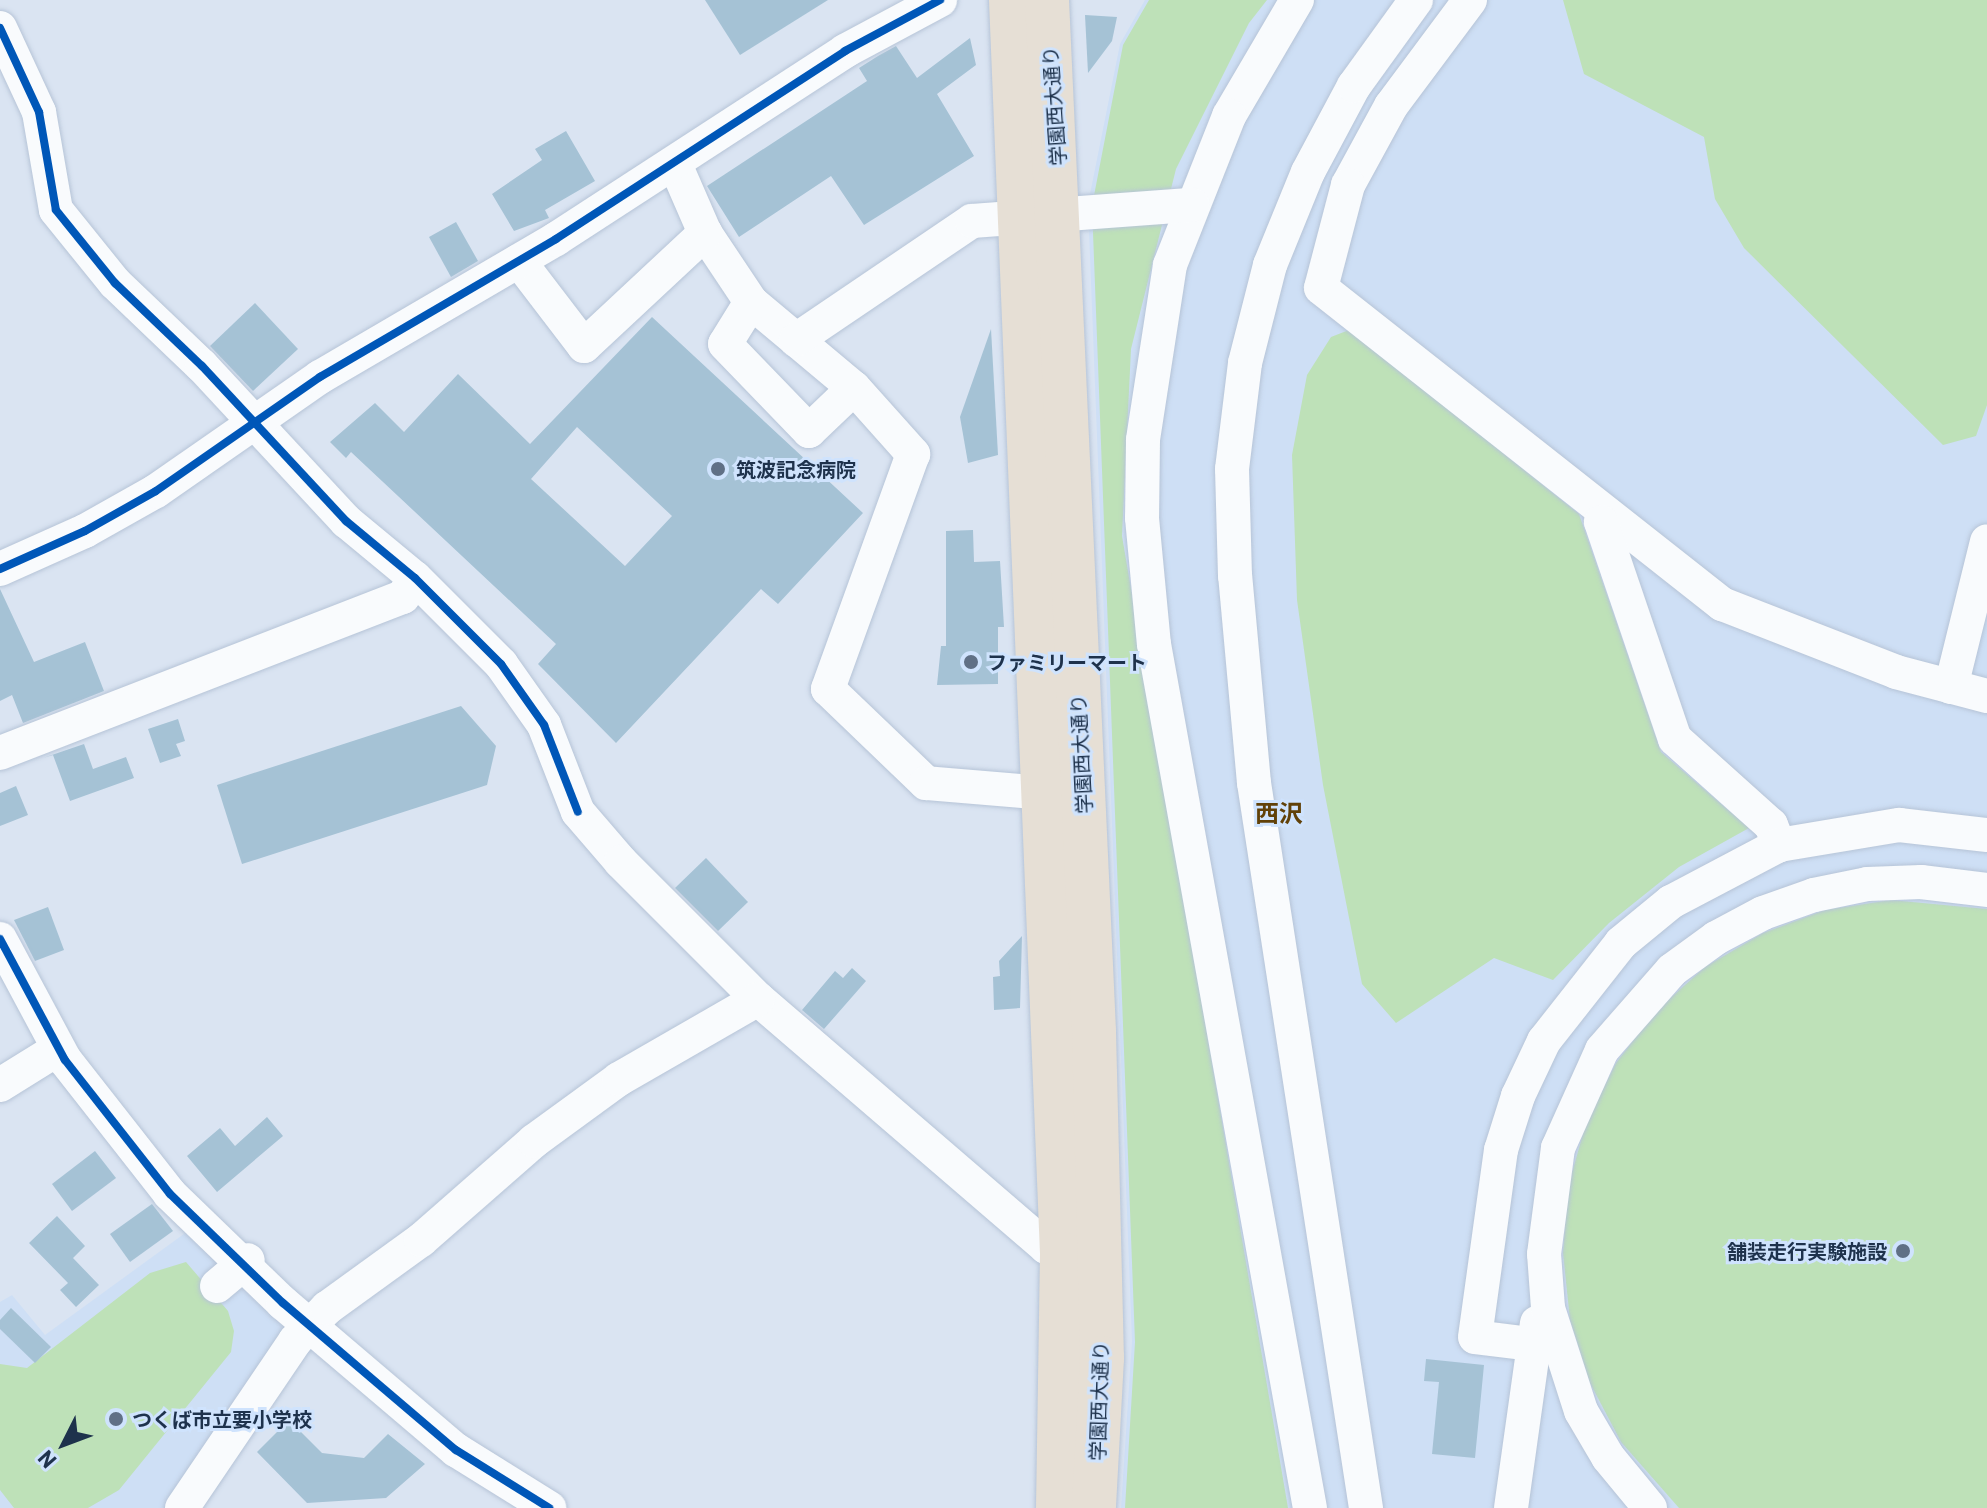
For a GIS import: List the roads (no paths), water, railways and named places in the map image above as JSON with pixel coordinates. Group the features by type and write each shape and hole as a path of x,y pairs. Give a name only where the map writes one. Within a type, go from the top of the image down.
{"highway":[{"name":"学園西大通り","path":"1011,0 1042,216 1094,1032 1102,1358 1094,1508"},
{"name":"学園西大通り","path":"1047,0 1042,216 1045,793 1062,1254 1058,1508"}],"street":[{"path":"0,569 85,531 254,426 320,377 519,261 675,164 845,51 940,0"},
{"path":"1297,0 1229,116 1170,265 1154,350 1143,440 1145,549 1168,730 1310,1508"},
{"path":"1366,1508 1254,783 1235,576 1232,469 1245,363 1270,265 1308,172 1354,86 1416,0"},
{"path":"1470,0 1391,106 1348,185 1321,288 1722,604 1881,667 1987,696"},
{"path":"0,28 39,112 56,210 115,283 202,366 254,426 346,521 415,578 510,676 544,725 578,812 621,862 758,999 1046,1247 1062,1254"},
{"path":"675,164 705,233 751,302 854,388 913,454 828,689 926,783 1045,793"},
{"path":"796,340 972,221 1192,205"},
{"path":"519,261 584,346 705,233"},
{"path":"751,302 725,344 809,431 854,388"},
{"path":"1607,514 1601,522 1675,739 1771,825 1779,845"},
{"path":"1951,687 1987,541"},
{"path":"0,753 403,597 415,578"},
{"path":"1531,1344 1475,1337 1501,1150 1518,1096 1544,1041 1621,943 1661,910 1779,845 1899,825 1987,835"},
{"path":"1650,1508 1608,1457 1581,1411 1548,1308 1547,1201 1576,1098 1610,1039 1672,970 1716,938 1814,895 1921,882 1987,890"},
{"path":"0,939 58,1049 170,1194 236,1270 309,1325 456,1450 549,1508"},
{"path":"182,1508 309,1325 421,1240 558,1123 619,1079 758,999"},
{"path":"0,1085 58,1049"},
{"path":"1511,1508 1533,1330 1548,1308"}],"place":[{"name":"筑波記念病院","path":"718,469"},
{"name":"ファミリーマート","path":"971,662"},
{"name":"舗装走行実験施設","path":"1903,1251"},
{"name":"つくば市立要小学校","path":"116,1419"}],"district":[{"name":"西沢","path":"1279,813"}]}
